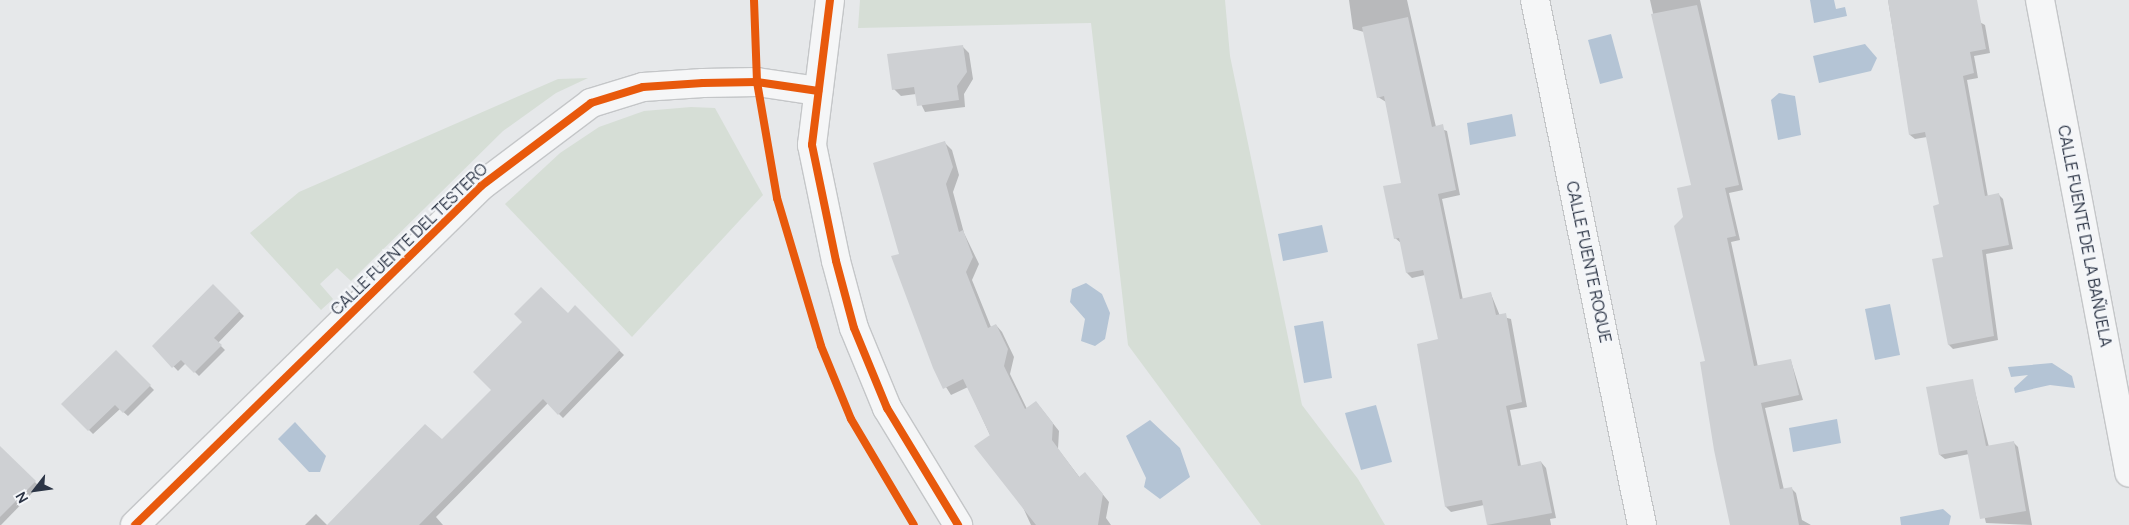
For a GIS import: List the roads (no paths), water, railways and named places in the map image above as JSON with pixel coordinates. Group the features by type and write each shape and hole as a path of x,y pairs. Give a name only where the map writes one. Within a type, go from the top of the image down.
{"street":[{"path":"830,0 812,145 854,328 887,408 958,525"},
{"name":"CALLE FUENTE ROQUE","path":"1535,0 1642,525"},
{"name":"CALLE FUENTE DE LA BAÑUELA","path":"2040,0 2129,473"},
{"name":"CALLE FUENTE DEL TESTERO","path":"135,525 481,186 591,103 643,87 703,83 757,82 818,91"}],"water":[{"path":"1810,0 1834,0 1836,9 1845,7 1847,16 1814,23"},
{"path":"1611,34 1623,78 1600,84 1588,40"},
{"path":"1865,44 1877,58 1871,71 1819,83 1813,56"},
{"path":"1779,93 1795,96 1801,135 1778,140 1771,100"},
{"path":"1512,114 1516,136 1470,145 1467,123"},
{"path":"1322,225 1328,252 1283,261 1278,234"},
{"path":"1086,283 1102,294 1110,313 1105,339 1095,346 1081,341 1085,319 1070,302 1072,289"},
{"path":"1890,304 1900,355 1875,360 1865,309"},
{"path":"1323,321 1332,378 1304,383 1294,326"},
{"path":"2052,363 2072,376 2075,388 2050,385 2015,393 2014,388 2028,375 2011,377 2008,367"},
{"path":"1376,405 1392,462 1361,470 1345,413"},
{"path":"1837,419 1841,443 1793,452 1789,428"},
{"path":"1150,420 1180,448 1190,477 1160,499 1144,487 1146,478 1126,436"},
{"path":"295,422 326,456 320,472 309,472 278,439"},
{"path":"1943,509 1951,516 1949,525 1901,525 1900,517"}]}
